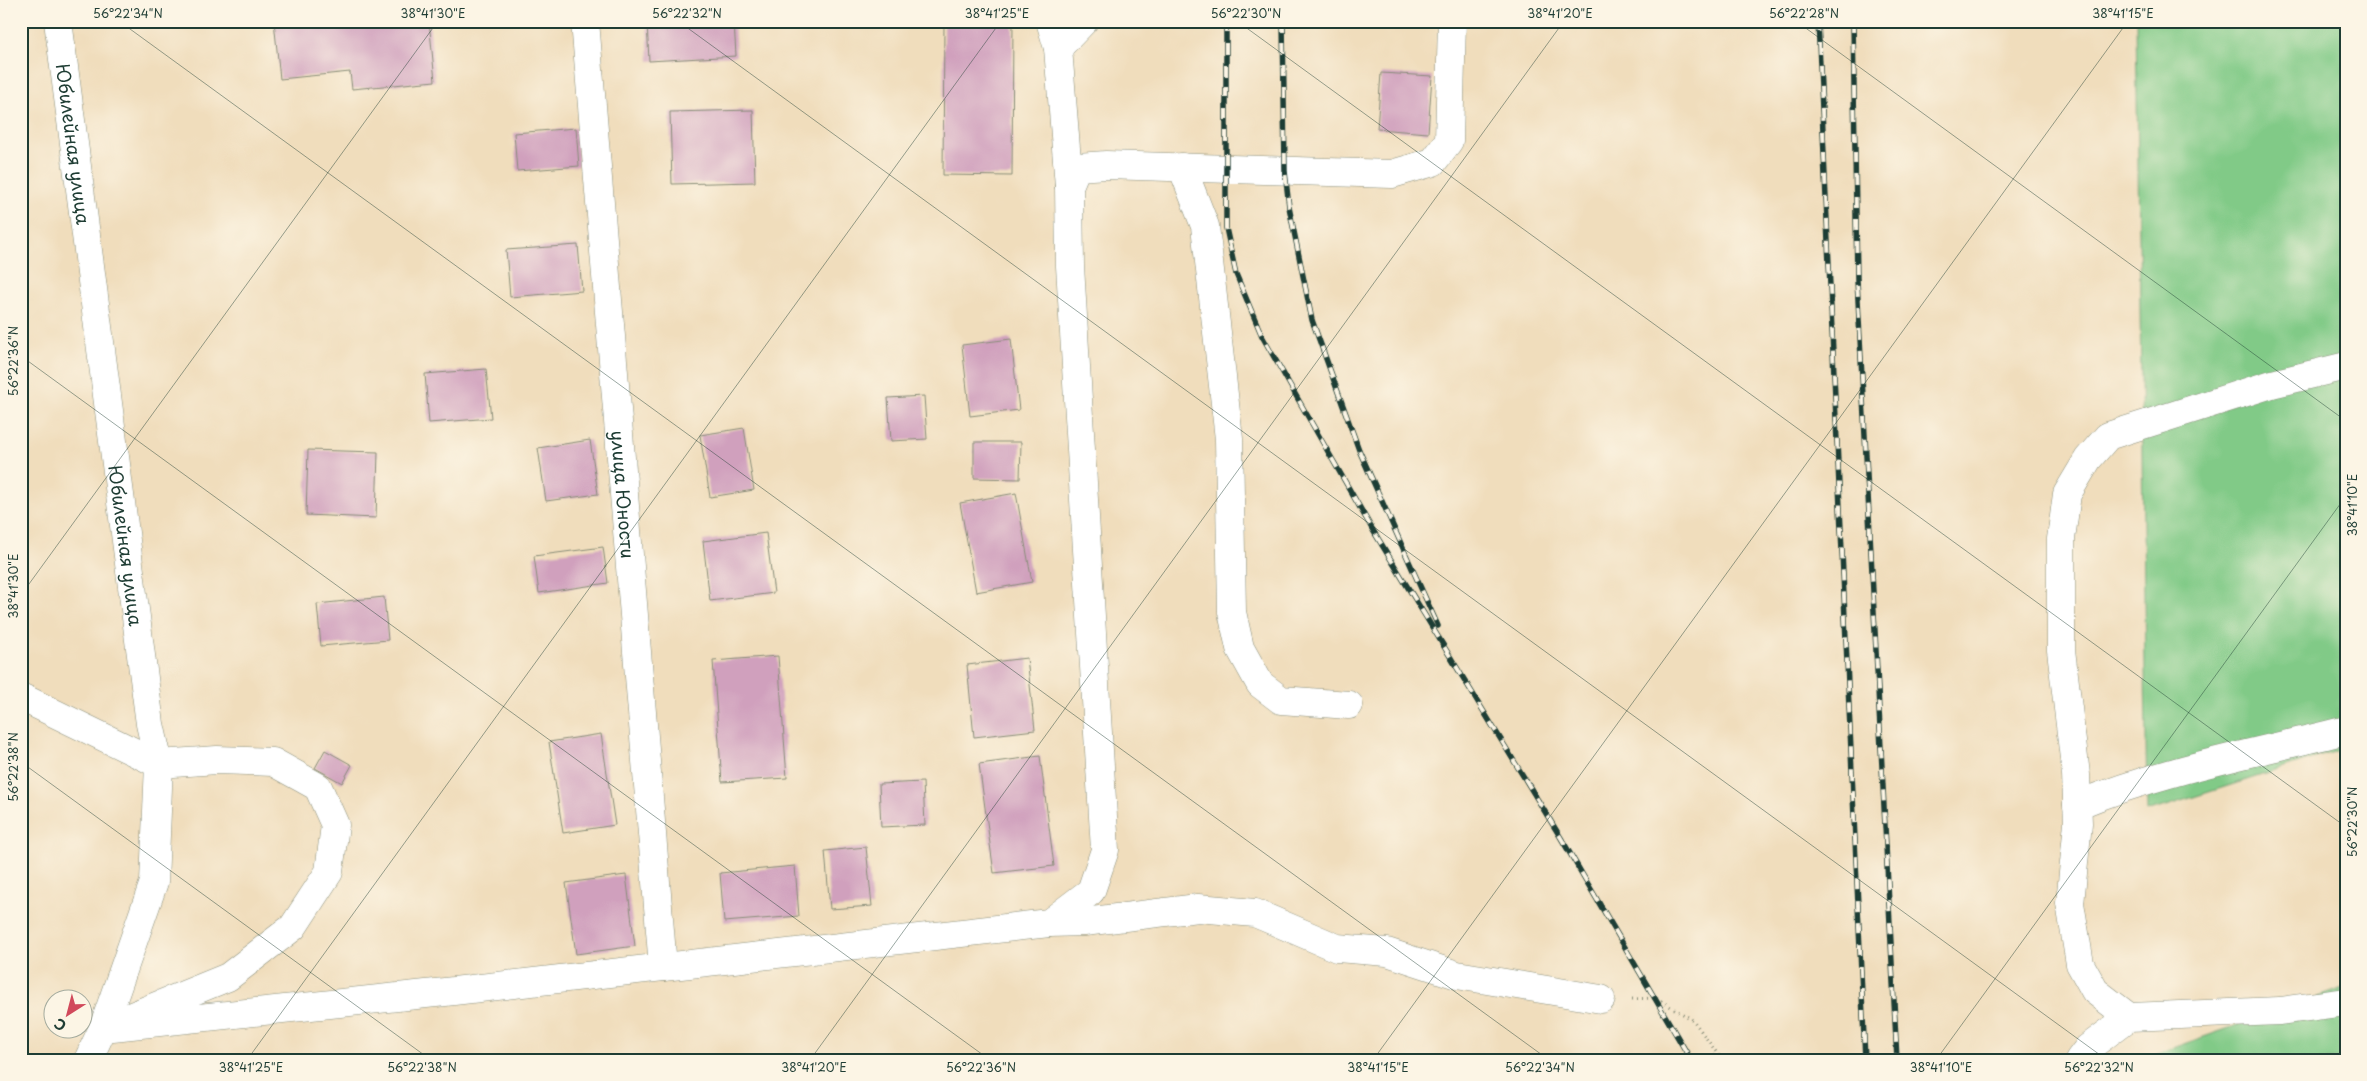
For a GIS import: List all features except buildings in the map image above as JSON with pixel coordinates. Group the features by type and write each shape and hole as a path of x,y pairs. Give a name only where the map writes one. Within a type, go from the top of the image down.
{"street":[{"name":"Юбилейная улица","path":"58,21 148,714 159,764 154,882 102,1028 88,1060"},
{"name":"улица Юности","path":"584,21 664,967"},
{"path":"1049,924 1091,891 1105,850 1071,276 1069,186 1058,48 1050,21"},
{"path":"1058,48 1084,21"},
{"path":"1069,186 1077,166 1106,164 1392,174 1433,162 1449,141 1452,21"},
{"path":"1182,167 1205,226 1229,439 1232,612 1240,648 1260,684 1281,700 1349,705"},
{"path":"2129,1017 2095,991 2080,964 2070,903 2078,823 2061,650 2061,548 2067,494 2088,460 2108,436 2272,384 2346,366"},
{"path":"21,697 159,764 216,760 273,762 318,787 335,825 328,872 293,928 228,977 102,1028"},
{"path":"2077,805 2112,790 2346,730"},
{"path":"1091,891 1117,918"},
{"path":"102,1028 1049,924 1084,922 1198,908 1255,914 1337,948 1387,952 1457,975 1601,999"},
{"path":"2079,1060 2088,1048 2129,1017 2280,1011 2346,1002"}],"path":[{"path":"1601,999 1656,998 1693,1020 1722,1060"}],"green space":[{"path":"2136,21 2346,21 2346,748 2147,812"},
{"path":"2346,987 2346,1060 2138,1060"}],"railway":[{"path":"1226,21 1226,228 1236,274 1262,336 1371,527 1561,838 1691,1060"},
{"path":"1283,21 1285,171 1289,207 1312,320 1359,450 1438,626"},
{"path":"1818,21 1865,1060"},
{"path":"1853,21 1857,280 1897,1060"}]}
